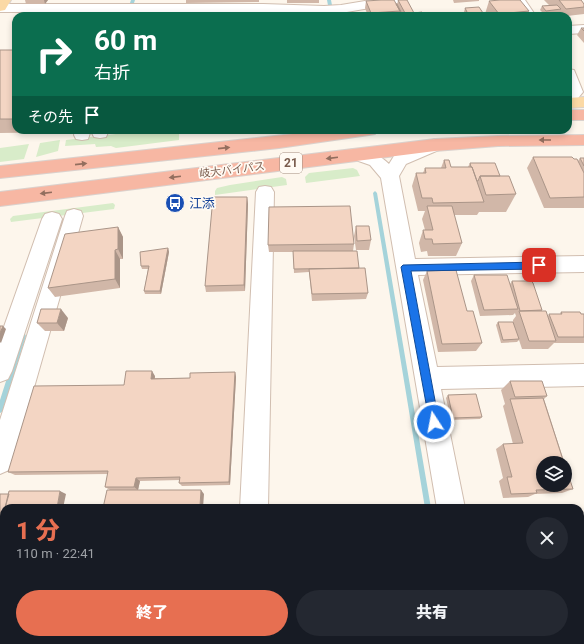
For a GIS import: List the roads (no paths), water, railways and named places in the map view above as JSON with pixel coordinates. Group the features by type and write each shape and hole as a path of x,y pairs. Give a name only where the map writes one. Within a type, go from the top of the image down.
{"highway":[{"path":"572,115 584,115"},
{"name":"岐大バイパス","path":"0,172 279,142 323,134"},
{"name":"岐大バイパス","path":"0,199 435,145 498,141 584,140"}],"main road":[{"path":"0,8 5,0"},
{"path":"572,103 584,102"}],"street":[{"path":"0,8 336,9 393,0"},
{"path":"519,0 526,12"},
{"path":"572,30 584,29"},
{"path":"572,75 584,86"},
{"path":"572,82 575,92 572,95"},
{"path":"390,176 400,160 435,145"},
{"path":"356,154 376,161 390,176 450,504"},
{"path":"254,504 265,192"},
{"path":"0,461 74,216"},
{"path":"0,371 52,219"},
{"path":"406,267 584,264"},
{"path":"426,378 584,375"}],"waterway":[{"path":"131,6 133,0"},
{"path":"329,0 331,12"},
{"path":"375,193 427,504"},
{"path":"0,410 23,336"}],"place":[{"name":"江添","path":"175,203"}]}
